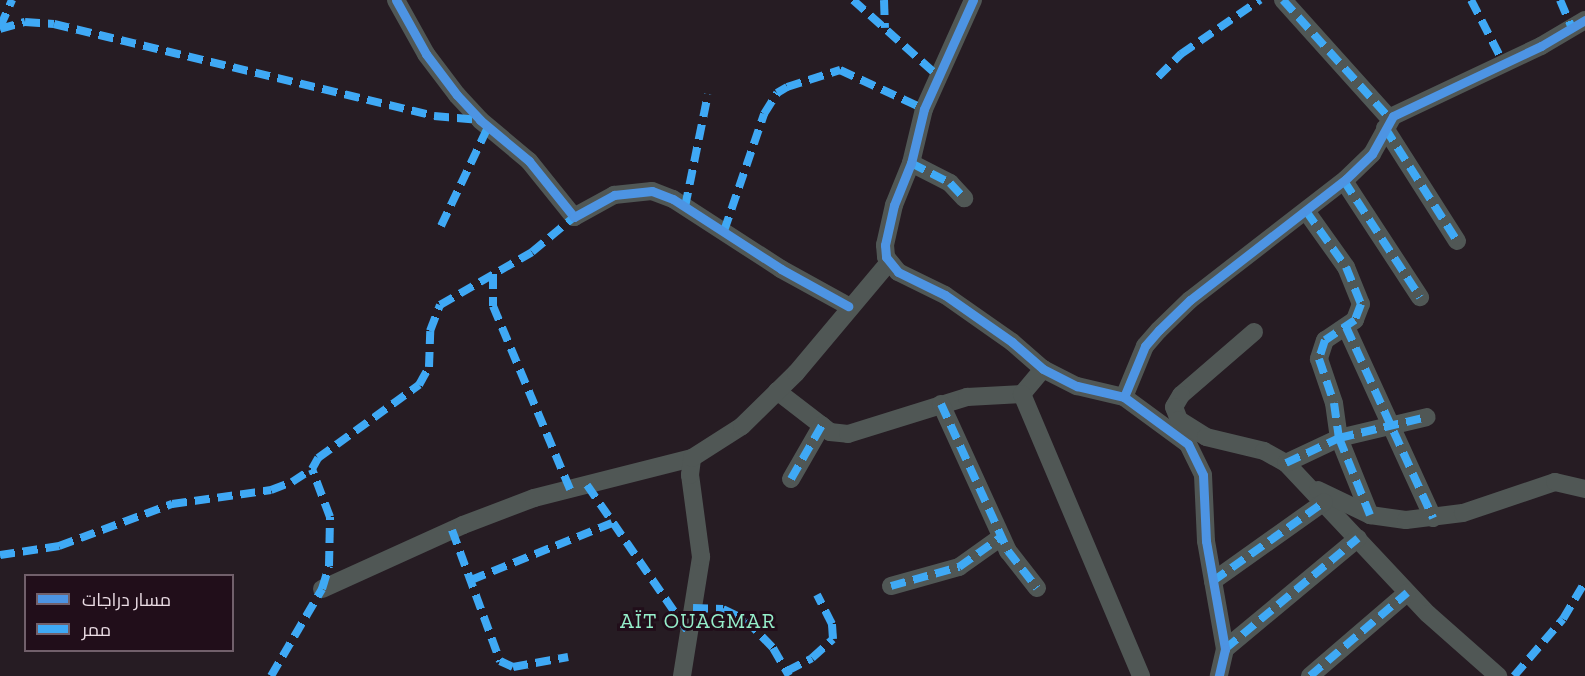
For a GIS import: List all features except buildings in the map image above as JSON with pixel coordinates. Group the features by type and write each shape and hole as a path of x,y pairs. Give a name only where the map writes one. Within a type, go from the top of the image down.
{"street":[{"path":"396,0 426,54 457,95 480,120 529,161 574,217 614,195 652,191 673,199 781,269 848,306"},
{"path":"973,0 924,109 911,163 894,205 886,240 889,262 904,276 945,295 1002,335 1043,369 1077,386 1124,397 1179,435 1197,458 1203,475 1206,541 1225,649 1219,676"},
{"path":"1286,1 1387,124 1456,241"},
{"path":"1124,397 1145,346 1159,330 1190,300 1344,181 1372,154 1387,124 1410,105 1541,46 1585,20"},
{"path":"911,163 950,183 964,198"},
{"path":"1344,181 1420,297"},
{"path":"1306,211 1346,267 1358,294 1358,314 1346,327 1325,340 1319,359 1334,403 1339,438 1370,515"},
{"path":"322,589 463,525 534,498 692,458 742,426 816,351 848,306 889,262"},
{"path":"1346,327 1433,518"},
{"path":"1254,332 1181,394 1175,412 1184,425 1206,437 1264,451 1286,463 1407,593 1498,676"},
{"path":"777,391 830,432 858,433 967,397 1022,394 1043,369"},
{"path":"1022,394 1141,676"},
{"path":"941,404 1001,537 1014,561 1037,588"},
{"path":"1286,463 1339,438 1393,427 1427,417"},
{"path":"791,479 822,425"},
{"path":"682,676 701,557 690,475 692,458"},
{"path":"1305,483 1370,515 1406,520 1433,518 1488,506 1556,482 1585,489"},
{"path":"1214,581 1324,502"},
{"path":"891,586 959,567 1001,537"},
{"path":"1225,649 1358,538"},
{"path":"1310,676 1407,593"}],"marked path":[{"path":"0,27 12,0"},
{"path":"853,0 938,76"},
{"path":"884,0 885,28"},
{"path":"1158,77 1181,54 1260,0"},
{"path":"1283,0 1390,119"},
{"path":"1471,0 1504,64"},
{"path":"1560,0 1572,28"},
{"path":"0,29 25,22 54,24 434,116 480,120"},
{"path":"724,231 764,114 777,93 787,87 840,70 924,109"},
{"path":"685,207 708,94"},
{"path":"441,226 488,127"},
{"path":"1385,128 1457,241"},
{"path":"911,163 950,183 964,198"},
{"path":"1344,181 1420,297"},
{"path":"1306,211 1346,267 1361,304 1355,320 1325,340 1319,359 1334,403 1339,438 1370,515"},
{"path":"271,676 322,589 329,566 330,517 312,469 318,458 419,385 429,367 430,331 440,305 532,252 574,217"},
{"path":"493,274 493,306 570,489"},
{"path":"1346,327 1433,518"},
{"path":"941,404 1008,551 1037,588"},
{"path":"1286,463 1339,438 1427,417"},
{"path":"791,479 822,425"},
{"path":"0,555 59,546 172,504 271,490 292,482 312,469"},
{"path":"587,485 689,633"},
{"path":"1213,581 1324,502"},
{"path":"471,580 612,523"},
{"path":"452,530 500,661 513,667 568,657"},
{"path":"891,586 959,567 1001,537"},
{"path":"1225,649 1358,538"},
{"path":"1514,676 1563,619 1585,582"},
{"path":"1310,676 1407,593"},
{"path":"787,671 812,658 833,639 832,624 817,595"},
{"path":"693,608 723,609 746,620 773,648 789,676"}],"cycle path":[{"path":"396,0 426,54 457,95 480,120 529,161 574,217 614,195 652,191 673,199 781,269 848,306"},
{"path":"973,0 924,109 911,163 894,205 885,245 886,257 898,272 945,295 1012,342 1043,369 1077,386 1124,397 1188,444 1203,475 1206,541 1225,649 1219,676"},
{"path":"1124,397 1145,346 1159,330 1190,300 1346,179 1372,154 1393,116 1541,46 1585,20"}],"district":[{"name":"AÏT OUAGMAR","path":"698,621"}]}
